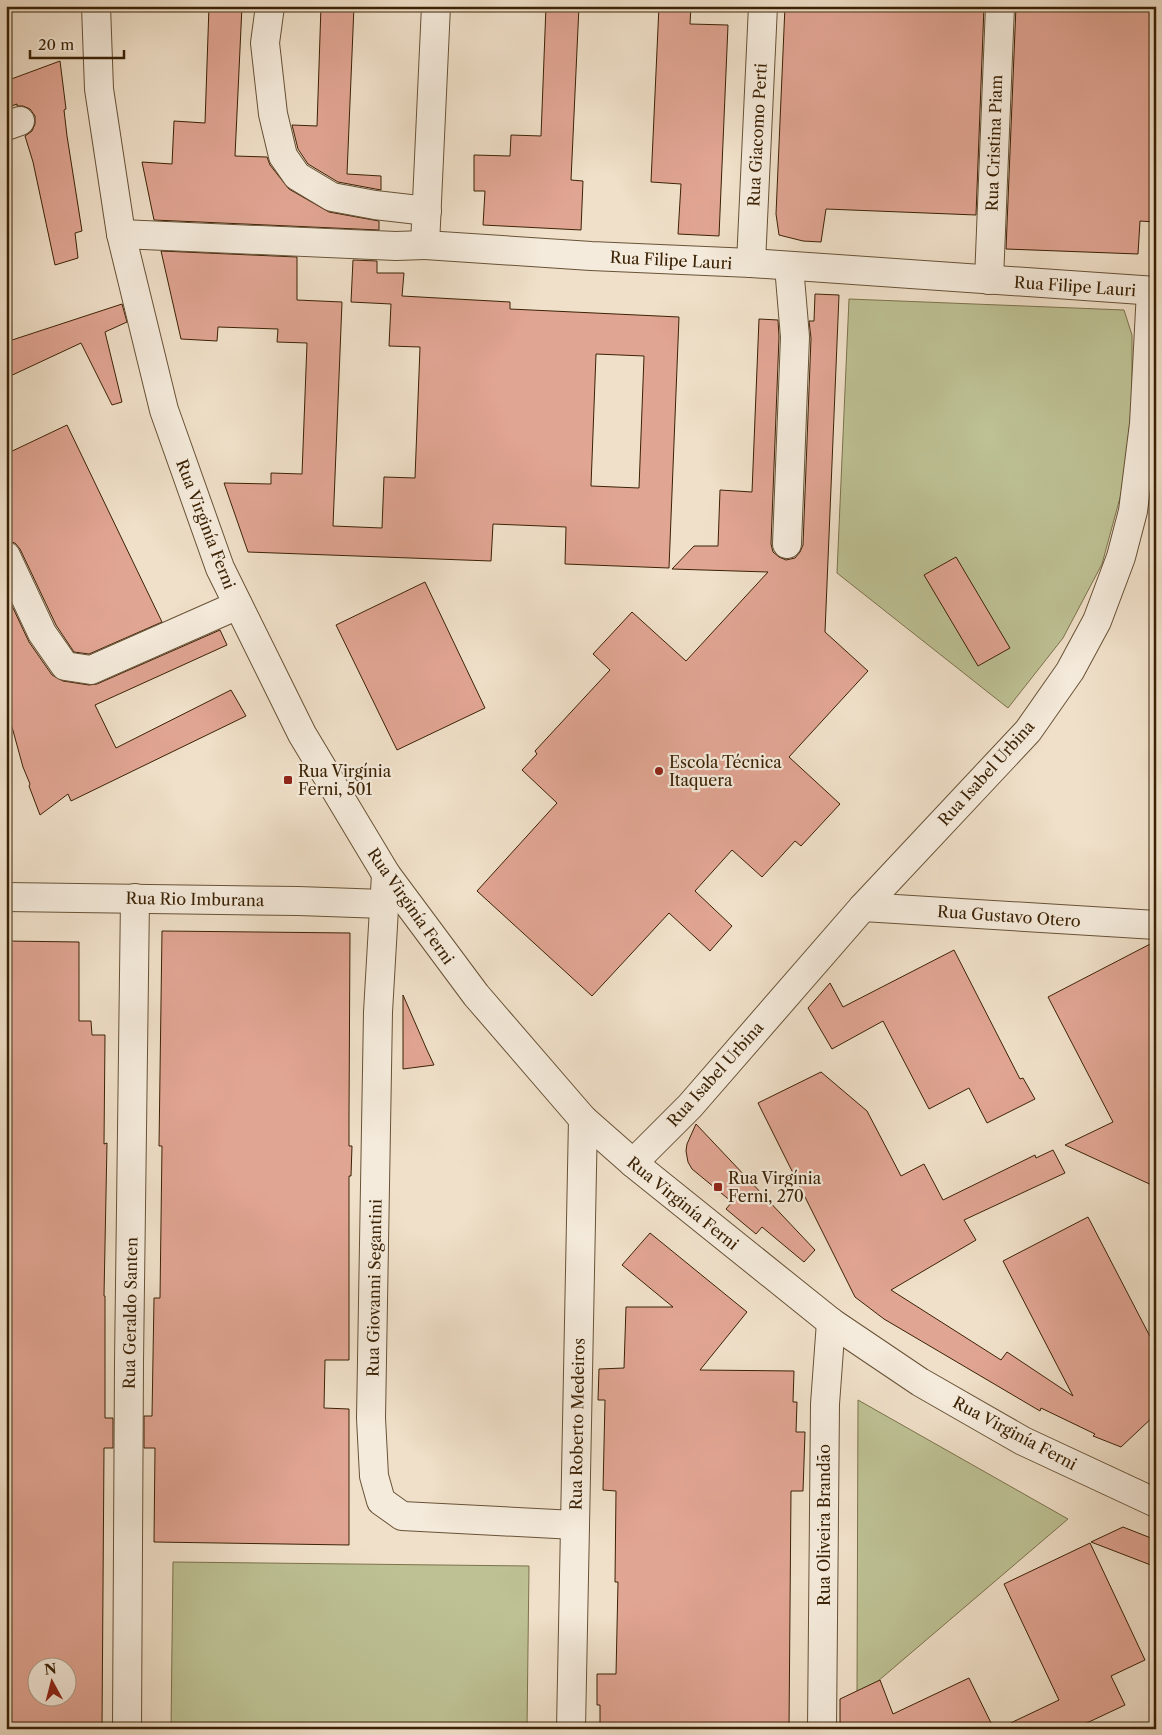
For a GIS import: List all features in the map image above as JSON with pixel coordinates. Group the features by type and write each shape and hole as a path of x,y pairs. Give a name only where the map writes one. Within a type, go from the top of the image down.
{"street":[{"name":"Rua Virginía Ferni","path":"96,6 99,89 120,234 164,410 220,568 302,734 386,874 476,995 583,1119 633,1163 831,1322 920,1382 1023,1441 1156,1503"},
{"path":"270,6 265,43 273,114 283,156 297,176 332,197 375,205 427,211"},
{"path":"425,245 436,6"},
{"name":"Rua Giacomo Perti","path":"751,263 763,6"},
{"name":"Rua Cristina Piam","path":"989,280 1000,6"},
{"name":"Rua Filipe Lauri","path":"120,234 396,246 425,245 591,256 751,263 1153,291"},
{"path":"787,544 795,337 789,266"},
{"name":"Rua Isabel Urbina","path":"633,1163 690,1106 863,907 1028,731 1070,671 1097,622 1121,557 1133,511 1144,424 1153,291"},
{"path":"6,556 42,633 65,666 90,670 238,605"},
{"name":"Rua Giovanni Segantini","path":"386,874 378,1012 372,1418 374,1476 381,1501 402,1516 575,1525"},
{"name":"Rua Rio Imburana","path":"6,897 384,904"},
{"name":"Rua Geraldo Santen","path":"127,1729 135,898"},
{"name":"Rua Gustavo Otero","path":"863,907 1156,925"},
{"name":"Rua Roberto Medeiros","path":"571,1729 583,1119"},
{"name":"Rua Oliveira Brandão","path":"822,1729 825,1404 831,1322"}],"green space":[{"path":"849,299 1124,310 1132,335 1132,400 1124,483 1102,564 1063,638 1008,708 837,573"},
{"path":"858,1400 1068,1519 857,1699"},
{"path":"173,1562 529,1566 527,1729 171,1729"}],"building":[{"path":"209,6 242,6 235,156 267,157 270,165 289,189 329,212 379,221 379,230 154,220 142,162 172,164 174,121 205,123"},
{"path":"321,6 354,6 347,174 381,176 381,190 338,182 308,164 298,149 292,125 317,126"},
{"path":"546,6 579,6 571,180 583,181 581,230 483,225 485,191 474,191 474,155 510,156 511,135 541,136"},
{"path":"659,6 691,6 690,24 728,25 719,236 678,234 681,184 651,182"},
{"path":"785,6 984,6 976,215 826,209 821,242 803,241 779,235 776,214"},
{"path":"1016,6 1156,6 1156,222 1140,221 1138,254 1006,249"},
{"path":"60,61 66,109 64,110 67,136 82,231 75,233 78,258 55,265 33,162 25,136 32,131 35,124 35,116 30,109 17,106 17,104 6,108 6,81"},
{"path":"161,251 297,257 297,300 342,302 333,526 382,528 384,477 415,478 420,347 389,346 391,304 351,302 353,260 377,261 377,273 404,273 402,296 510,302 510,309 679,317 669,568 565,564 566,527 493,524 491,561 248,552 224,483 271,484 271,473 302,474 307,343 277,342 278,329 218,327 217,341 181,339","holes":["596,354 644,356 639,488 591,486"]},
{"path":"815,294 839,295 825,632 868,671 789,757 840,804 801,846 795,841 762,877 732,850 695,891 732,926 710,951 669,913 592,996 477,891 557,803 522,770 537,754 535,751 610,670 593,654 632,612 686,661 768,572 672,569 694,546 718,546 720,490 752,492 759,319 778,320 779,337 771,544 773,552 786,560 795,558 800,552 803,545 811,338 809,321 814,321"},
{"path":"122,304 127,322 105,332 122,402 112,405 81,343 6,378 6,342"},
{"path":"67,425 162,622 89,654 74,652 56,625 20,549 15,543 6,541 6,454"},
{"path":"956,557 1010,648 978,666 924,575"},
{"path":"425,582 485,708 397,750 336,625"},
{"path":"6,593 29,642 52,675 63,681 89,685 97,684 220,630 227,645 95,705 116,748 231,690 246,716 71,801 68,794 40,815 29,786 30,784 23,767 12,727 6,715"},
{"path":"162,931 350,933 349,1146 352,1146 351,1176 349,1176 349,1360 325,1360 324,1408 349,1409 349,1545 154,1542 155,1448 144,1448 144,1416 152,1416 154,1298 160,1298 162,1146 159,1146"},
{"path":"6,941 79,942 79,1021 91,1021 92,1035 105,1035 104,1144 107,1143 104,1296 105,1418 113,1418 113,1448 104,1448 102,1729 6,1729"},
{"path":"1156,941 1156,1187 1065,1145 1113,1122 1048,997"},
{"path":"954,950 1020,1079 1023,1078 1035,1099 987,1123 969,1088 929,1109 883,1021 832,1049 808,1008 830,983 843,1007"},
{"path":"403,995 427,1050 434,1065 403,1069"},
{"path":"821,1072 867,1111 901,1176 924,1164 943,1200 1035,1155 1036,1158 1053,1150 1065,1173 964,1220 976,1240 891,1290 1001,1360 1007,1352 1073,1396 1003,1261 1088,1217 1156,1348 1156,1414 1121,1447 1093,1436 1095,1434 1041,1408 1040,1411 884,1319 855,1297 758,1103"},
{"path":"696,1124 815,1250 804,1262 762,1227 756,1234 726,1209 732,1202 692,1169 688,1162 686,1151"},
{"path":"650,1233 747,1312 700,1370 794,1371 793,1402 797,1402 796,1432 805,1432 803,1491 791,1491 789,1729 600,1729 600,1705 597,1705 597,1674 616,1674 618,1582 615,1582 616,1491 603,1490 605,1400 598,1400 599,1369 624,1368 626,1307 673,1307 622,1265"},
{"path":"1123,1527 1156,1540 1156,1567 1091,1542"},
{"path":"1090,1543 1145,1660 1111,1676 1125,1705 1074,1729 998,1729 1059,1700 1004,1584"},
{"path":"969,1678 994,1729 840,1729 840,1699 880,1680 893,1714"}],"place":[{"name":"Escola Técnica Itaquera","path":"659,771"},
{"name":"Rua Virgínia Ferni, 501","path":"288,780"},
{"name":"Rua Virgínia Ferni, 270","path":"718,1187"}]}
